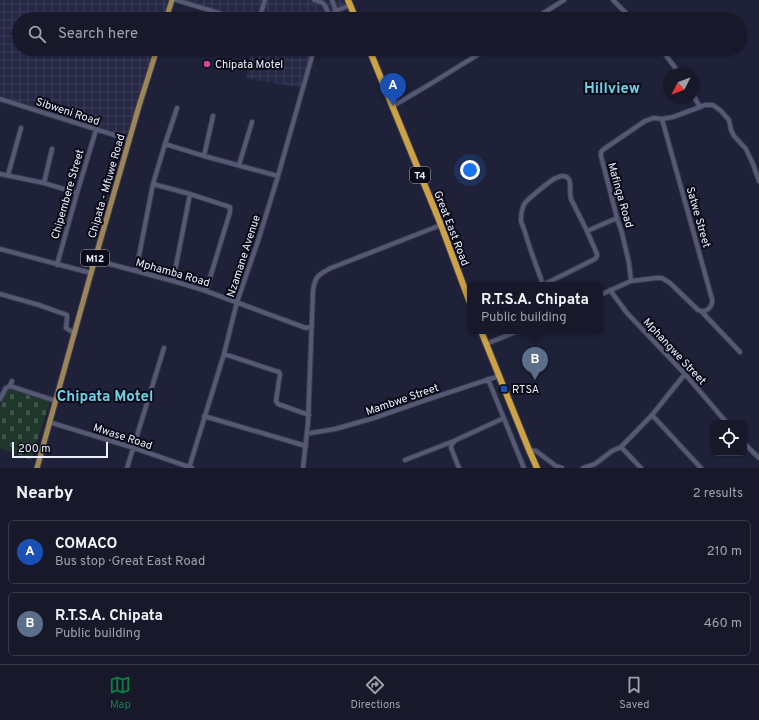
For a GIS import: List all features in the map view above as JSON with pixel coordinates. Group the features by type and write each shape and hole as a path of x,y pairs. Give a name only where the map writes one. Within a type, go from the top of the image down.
{"highway":[{"name":"Great East Road","path":"372,56 441,225 467,295"},
{"path":"482,334 537,468"}],"main road":[{"path":"168,12 172,0"},
{"name":"Chipata - Mfuwe Road","path":"37,468 91,273 155,56"}],"street":[{"path":"176,0 216,12"},
{"path":"261,12 265,0"},
{"path":"314,0 320,1 326,7 326,12"},
{"path":"332,0 336,11 349,3"},
{"path":"545,12 564,0"},
{"path":"613,0 625,12"},
{"name":"Nzamane Avenue","path":"190,468 204,416 224,354 237,302 278,176 312,56"},
{"path":"393,106 477,56"},
{"path":"666,56 675,68"},
{"name":"Sibweni Road","path":"0,99 130,140"},
{"path":"698,104 700,107 705,105 713,105 729,120 734,136 746,149 754,164 759,181"},
{"name":"Mafinga Road","path":"630,282 629,263 603,167 601,156 602,152 604,149 645,121 654,118 673,117 700,107"},
{"path":"136,270 153,184 177,108"},
{"path":"204,156 213,116"},
{"name":"Satwe Street","path":"662,118 712,299 712,305 708,309 700,311"},
{"path":"239,165 252,122"},
{"path":"8,175 21,128"},
{"name":"Chipembere Street","path":"57,264 76,193 96,130"},
{"path":"165,144 278,176"},
{"path":"44,183 52,149"},
{"path":"0,174 44,183 76,193"},
{"path":"542,282 527,242 521,220 524,206 527,201 551,180 563,176 569,179 570,199 587,231 597,256 595,259 549,282"},
{"path":"153,184 230,207 206,290"},
{"path":"173,281 190,194"},
{"path":"587,231 617,218"},
{"path":"303,468 309,415 313,291 316,277 331,268 441,225"},
{"path":"0,249 91,273"},
{"name":"Mphamba Road","path":"95,260 206,290 306,328 312,326"},
{"path":"603,294 630,282 662,278 700,311 740,352"},
{"name":"Mphangwe Street","path":"610,290 626,313 686,374 724,420"},
{"path":"0,294 39,304 67,315 65,327 67,330 74,333"},
{"path":"486,344 511,334"},
{"path":"127,468 164,348"},
{"path":"224,354 279,372 277,403 309,415"},
{"path":"583,468 596,466 612,451 621,447 652,415 686,374"},
{"name":"Mambwe Street","path":"311,433 335,429 374,418 499,376"},
{"path":"488,379 524,468"},
{"path":"0,399 6,388 11,384 56,401"},
{"path":"652,415 701,468"},
{"path":"204,416 306,446"},
{"path":"405,460 456,440 504,418"},
{"name":"Mwase Road","path":"49,422 134,448 190,468"},
{"path":"456,440 451,445 451,448 459,468"},
{"path":"747,446 759,458"},
{"path":"621,447 641,468"},
{"path":"529,450 536,451 556,466 562,468"}],"shaded area":[{"path":"0,0 172,0 168,12 12,12 12,56 155,56 130,140 0,97"},
{"path":"176,0 348,0 350,5 340,12 218,12"},
{"path":"251,56 312,56 303,88 246,78"}],"green space":[{"path":"6,388 50,402 31,460 0,448 0,405"}],"place":[{"name":"Chipata Motel","path":"207,64"},
{"name":"COMACO","path":"393,106"},
{"name":"R.T.S.A. Chipata","path":"535,380"},
{"name":"RTSA","path":"504,389"}],"district":[{"name":"Hillview","path":"612,88"},
{"name":"Chipata Motel","path":"105,396"}]}
